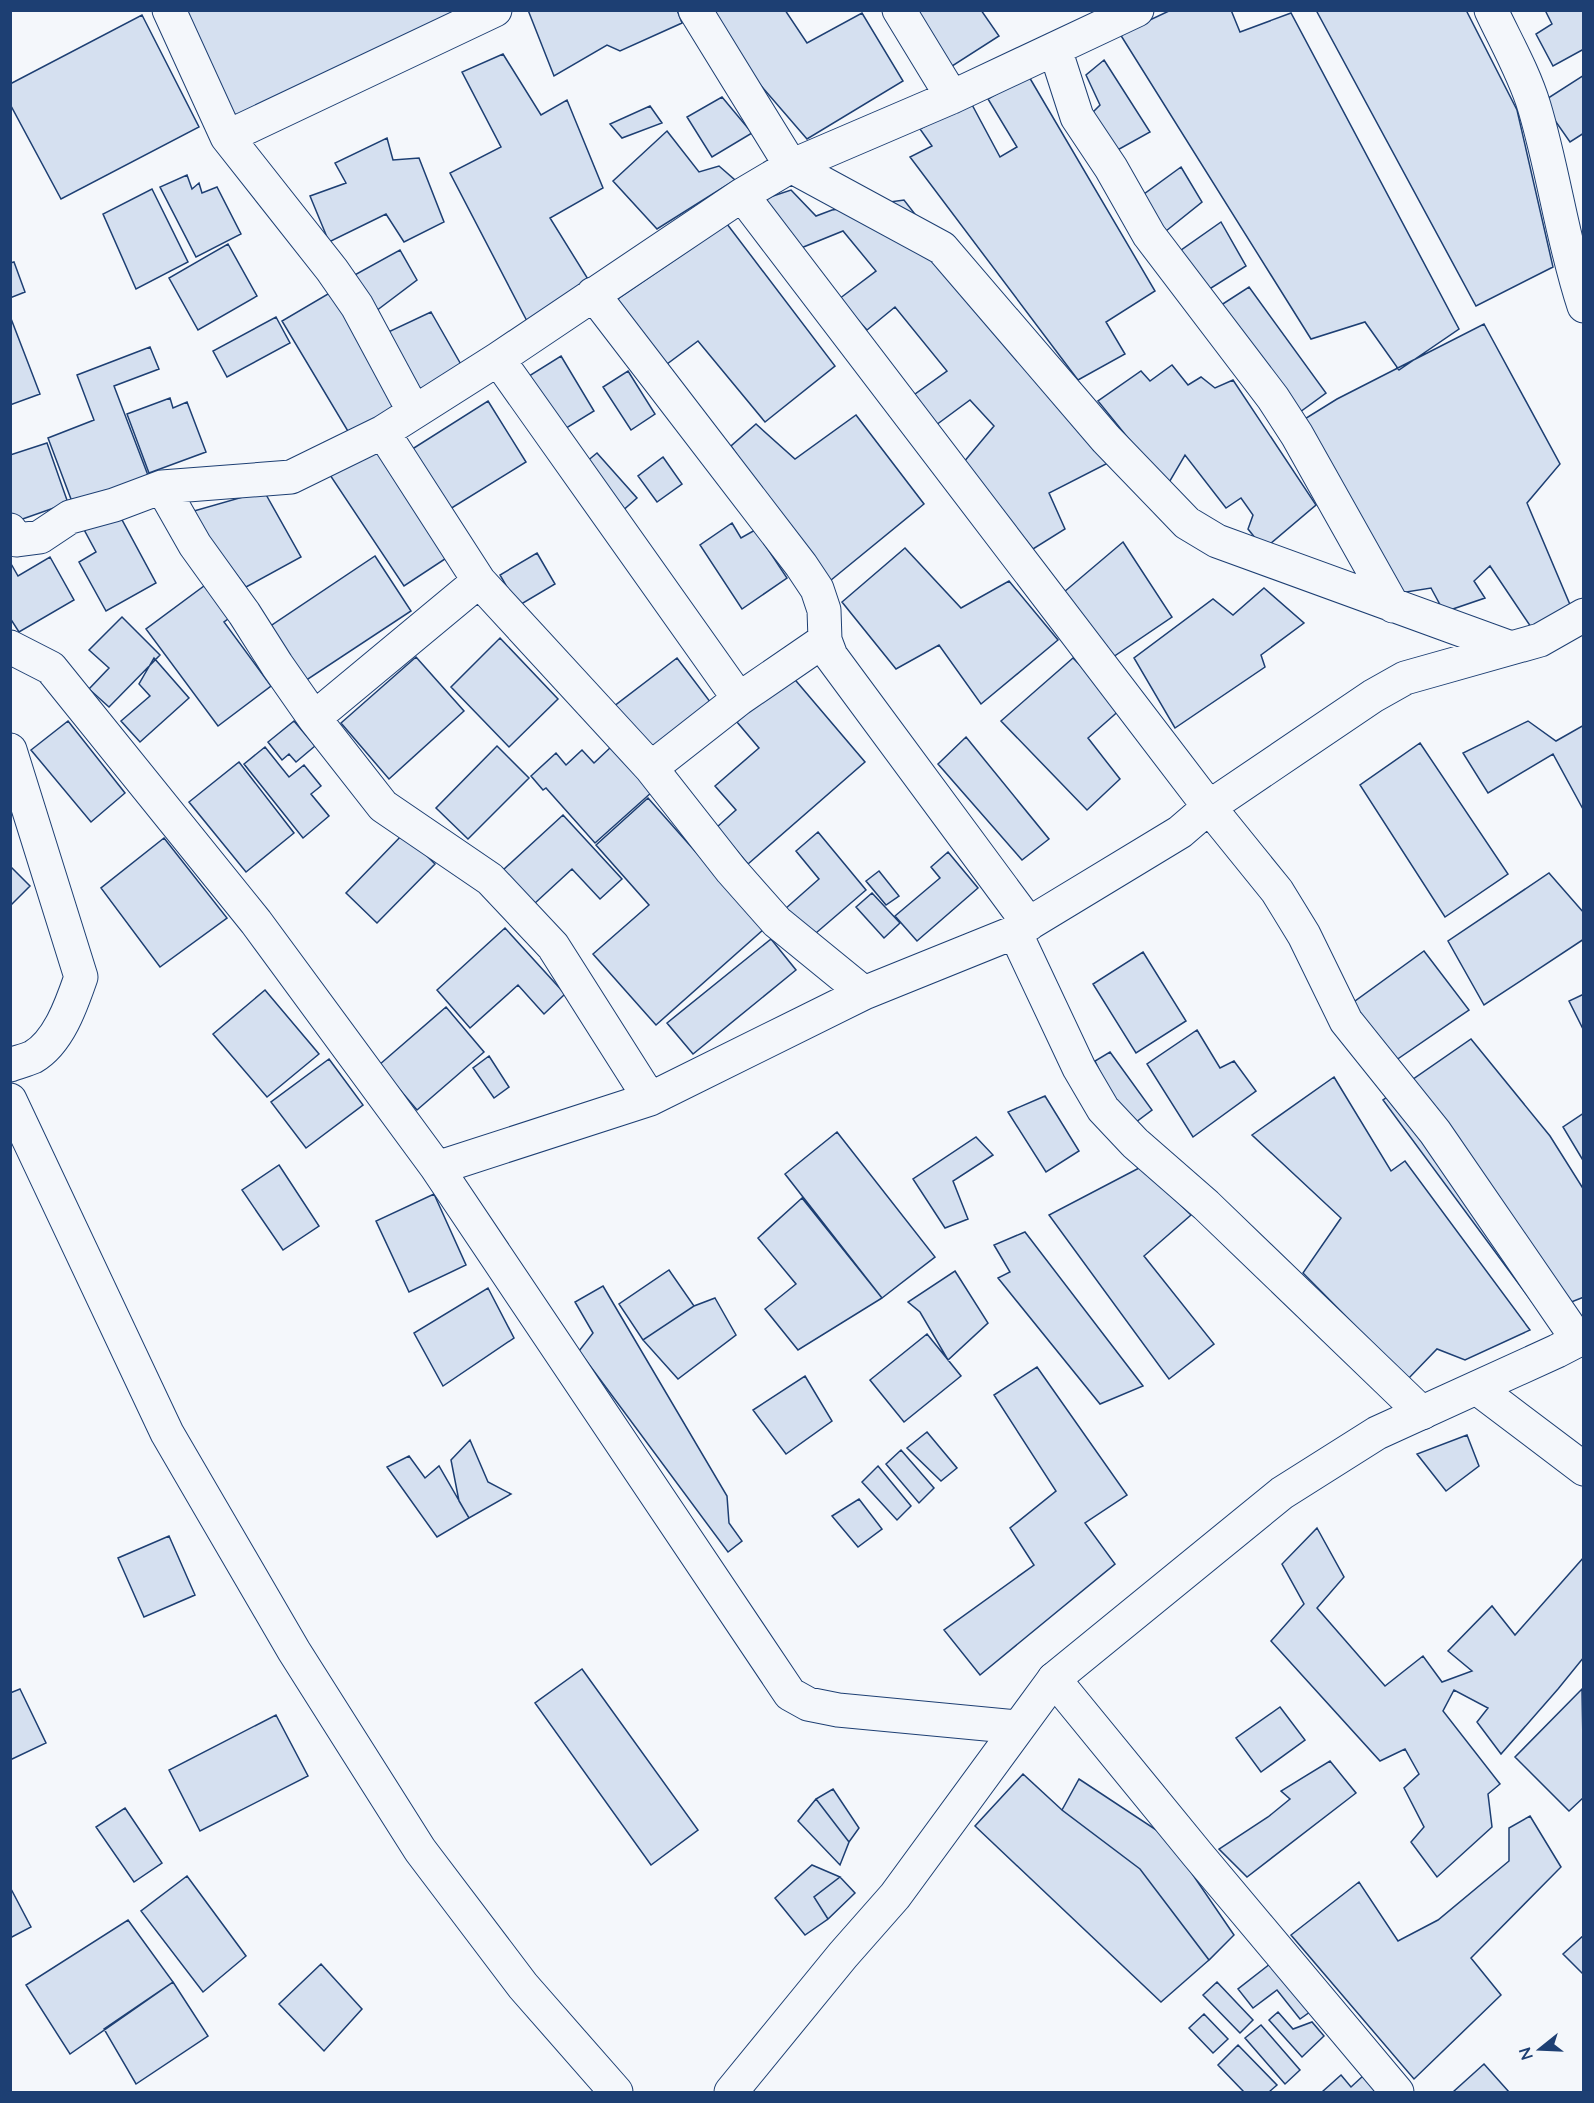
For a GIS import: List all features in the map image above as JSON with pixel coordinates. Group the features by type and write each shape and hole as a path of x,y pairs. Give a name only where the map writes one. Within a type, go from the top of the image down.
{"street":[{"path":"169,10 227,137 332,270 357,306 414,412"},
{"path":"227,137 495,10"},
{"path":"695,10 791,165 942,248 1106,439 1187,524 1217,541 1511,648"},
{"path":"899,10 952,97"},
{"path":"10,531 17,540 40,537 70,517 114,506 162,487 291,477 383,432 498,359 742,195 791,165 952,97 1137,10"},
{"path":"1491,10 1520,69 1534,105 1573,272 1584,306"},
{"path":"1055,49 1077,117 1111,168 1149,235 1272,398 1297,435 1393,606"},
{"path":"731,2092 843,1955 895,1896 1054,1679 1282,1493 1377,1433 1581,1338 1435,1132 1346,1021 1304,935 1277,891 1209,807 742,195"},
{"path":"593,294 812,581 824,610 825,640 831,656 1022,928 1079,1068 1103,1109 1135,1143 1206,1205 1422,1413"},
{"path":"498,359 739,699"},
{"path":"383,432 479,581 651,768 731,870 777,922 864,993"},
{"path":"162,487 195,545 314,718 383,806 490,879 553,946 650,1099"},
{"path":"314,718 479,581"},
{"path":"437,1168 650,1099 864,993 1022,928 1180,832 1209,807 1373,696 1405,678 1540,640 1584,615"},
{"path":"651,768 739,699 825,640"},
{"path":"10,647 51,668 255,922 437,1168 790,1694 808,1704 838,1710 1018,1727"},
{"path":"10,750 81,976 59,1032 34,1056 10,1065"},
{"path":"10,1100 167,1433 294,1651 420,1850 523,1986 616,2092"},
{"path":"1477,1388 1584,1469"},
{"path":"1054,1679 1397,2092"}],"building":[{"path":"184,10 466,10 236,120"},
{"path":"528,10 677,10 682,23 620,51 607,45 554,76"},
{"path":"712,10 785,10 807,43 862,13 903,81 807,139 757,81"},
{"path":"912,10 981,10 999,36 946,70"},
{"path":"1171,10 1231,10 1240,32 1291,13 1459,329 1399,370 1365,322 1311,339 1120,34"},
{"path":"1316,10 1466,10 1517,110 1553,267 1476,306"},
{"path":"1545,10 1584,10 1584,49 1553,66 1536,34 1552,24"},
{"path":"142,15 199,127 61,199 10,104 10,84"},
{"path":"503,54 541,115 567,100 603,188 550,218 591,284 528,323 450,173 501,147 462,72"},
{"path":"1104,60 1150,132 1114,152 1088,117 1100,105 1086,75"},
{"path":"1028,75 1155,291 1106,322 1125,354 1078,380 910,157 932,146 920,129 970,101 1000,157 1017,147 988,99"},
{"path":"1584,75 1584,133 1570,142 1542,102"},
{"path":"722,97 752,133 712,157 687,117"},
{"path":"650,106 662,123 622,138 610,124"},
{"path":"667,131 699,172 719,166 735,180 657,229 613,181"},
{"path":"387,138 393,160 419,158 444,222 404,242 386,214 329,242 310,196 346,183 335,163"},
{"path":"1181,167 1202,202 1166,231 1140,197"},
{"path":"187,175 192,189 199,183 202,193 217,187 241,234 196,257 160,187"},
{"path":"152,189 188,262 136,289 103,214"},
{"path":"791,190 816,216 832,210 904,200 1108,463 1049,493 1065,529 1033,549 963,463 994,426 970,400 932,428 911,397 947,371 895,307 867,330 839,299 876,271 843,231 801,248 764,199"},
{"path":"1221,222 1246,266 1208,290 1177,253"},
{"path":"727,224 835,366 765,422 698,341 667,364 612,303"},
{"path":"228,244 257,296 198,330 169,278"},
{"path":"400,250 417,280 376,311 351,277"},
{"path":"14,262 25,292 10,298 10,263"},
{"path":"1249,287 1326,393 1300,412 1215,309"},
{"path":"333,291 402,408 352,438 282,321"},
{"path":"431,312 463,368 423,398 384,334"},
{"path":"10,316 40,394 10,405"},
{"path":"276,317 290,343 227,377 213,351"},
{"path":"1484,324 1560,464 1527,503 1571,607 1533,630 1490,566 1474,581 1485,598 1444,612 1431,588 1400,593 1303,420 1337,399"},
{"path":"150,347 159,369 114,386 149,478 74,507 48,438 94,420 77,375"},
{"path":"561,356 594,411 555,435 529,376"},
{"path":"1172,365 1188,385 1201,377 1215,388 1233,380 1316,505 1264,549 1248,529 1253,515 1241,498 1226,508 1185,455 1167,486 1098,401 1141,371 1150,381"},
{"path":"628,371 655,414 631,430 603,387"},
{"path":"170,398 173,408 187,402 206,452 149,473 127,414"},
{"path":"488,401 526,462 450,509 406,453"},
{"path":"856,415 924,504 825,585 731,446 756,424 795,459"},
{"path":"47,443 68,503 14,522 10,511 10,455"},
{"path":"374,445 448,557 404,586 330,475"},
{"path":"597,453 637,498 620,513 580,467"},
{"path":"663,457 682,484 657,502 638,476"},
{"path":"264,491 301,557 246,587 209,539 194,511"},
{"path":"114,505 156,583 106,611 79,562 96,552 81,524"},
{"path":"732,523 741,538 755,530 787,578 742,609 700,545"},
{"path":"1123,542 1172,617 1113,657 1064,592"},
{"path":"905,548 961,608 1009,581 1058,640 981,704 939,645 896,669 842,602"},
{"path":"537,553 555,584 518,606 500,575"},
{"path":"375,556 411,611 302,683 266,629"},
{"path":"50,557 74,600 19,632 10,618 10,562 18,576"},
{"path":"208,583 232,616 224,622 271,686 218,726 146,629"},
{"path":"1264,588 1304,623 1261,655 1265,667 1175,728 1134,658 1213,599 1233,615"},
{"path":"122,617 160,655 109,707 89,689 109,668 89,650"},
{"path":"500,638 558,699 509,747 451,687"},
{"path":"416,657 464,711 389,779 341,723"},
{"path":"154,658 189,698 140,742 121,721 150,696 139,684"},
{"path":"677,658 711,703 648,752 613,707"},
{"path":"1073,658 1122,708 1088,738 1120,779 1087,810 1001,721"},
{"path":"791,675 865,762 748,864 717,827 736,810 715,786 759,748 737,722"},
{"path":"68,721 125,793 91,822 31,750"},
{"path":"294,721 315,746 296,762 289,754 282,760 268,742"},
{"path":"1528,721 1556,741 1584,725 1584,811 1553,754 1488,793 1463,753"},
{"path":"966,737 1049,839 1022,860 938,764"},
{"path":"1420,743 1508,874 1445,917 1360,785"},
{"path":"497,746 529,778 468,839 436,808"},
{"path":"612,746 652,792 595,843 546,788 543,790 531,776 556,753 566,765 582,750 594,763"},
{"path":"265,747 289,777 304,765 321,786 311,794 329,816 303,838 244,764"},
{"path":"239,762 294,833 246,872 189,802"},
{"path":"648,798 764,929 656,1025 593,954 649,905 596,845"},
{"path":"563,815 622,879 600,899 572,869 534,904 503,870"},
{"path":"818,832 866,890 809,939 785,909 819,879 796,851"},
{"path":"404,833 435,864 377,923 346,893"},
{"path":"164,838 227,918 160,967 101,888"},
{"path":"948,852 978,888 917,941 895,916 940,878 931,867"},
{"path":"10,866 30,886 10,906"},
{"path":"879,871 899,896 886,905 866,881"},
{"path":"1549,873 1584,913 1584,939 1484,1005 1448,941"},
{"path":"872,893 900,923 884,938 856,907"},
{"path":"505,928 565,994 544,1014 518,985 470,1028 437,990"},
{"path":"771,939 796,970 693,1054 667,1023"},
{"path":"1424,951 1469,1010 1386,1067 1351,1004"},
{"path":"1143,952 1186,1021 1136,1053 1093,984"},
{"path":"265,990 319,1054 267,1097 213,1034"},
{"path":"1584,994 1584,1031 1569,1001"},
{"path":"446,1007 484,1052 417,1110 379,1065"},
{"path":"1197,1030 1220,1068 1234,1061 1256,1091 1193,1137 1147,1064"},
{"path":"1471,1039 1550,1136 1584,1190 1584,1297 1541,1314 1383,1100"},
{"path":"1110,1052 1152,1110 1136,1122 1112,1097 1095,1061"},
{"path":"489,1056 509,1087 494,1098 473,1068"},
{"path":"329,1059 363,1105 306,1148 271,1102"},
{"path":"1334,1077 1391,1171 1405,1161 1530,1330 1465,1360 1437,1349 1408,1379 1303,1273 1341,1218 1252,1135"},
{"path":"1045,1096 1079,1151 1046,1172 1008,1112"},
{"path":"1584,1113 1584,1162 1563,1127"},
{"path":"837,1132 935,1257 882,1298 785,1174"},
{"path":"976,1137 993,1155 953,1181 968,1219 945,1228 913,1179"},
{"path":"279,1165 319,1226 283,1250 242,1190"},
{"path":"1141,1167 1191,1215 1144,1256 1214,1344 1169,1379 1049,1215"},
{"path":"434,1194 466,1265 409,1292 376,1221"},
{"path":"802,1198 882,1298 798,1350 765,1309 796,1284 758,1238"},
{"path":"1025,1232 1143,1386 1100,1404 998,1278 1010,1272 994,1245"},
{"path":"669,1270 694,1306 643,1340 619,1304"},
{"path":"955,1271 988,1323 948,1360 920,1312 908,1302"},
{"path":"603,1286 727,1496 729,1523 742,1541 728,1552 579,1351 593,1333 575,1302"},
{"path":"488,1288 514,1338 443,1386 414,1333"},
{"path":"715,1298 736,1335 678,1379 643,1340 694,1306"},
{"path":"927,1334 961,1376 904,1422 870,1380"},
{"path":"1037,1367 1127,1495 1085,1523 1115,1564 980,1675 944,1630 1034,1565 1010,1528 1056,1491 994,1395"},
{"path":"805,1376 832,1421 786,1454 753,1410"},
{"path":"927,1432 957,1468 941,1481 907,1448"},
{"path":"1467,1435 1479,1466 1446,1491 1417,1454"},
{"path":"470,1440 488,1482 511,1494 469,1518 459,1501 451,1460"},
{"path":"901,1450 934,1488 919,1503 886,1464"},
{"path":"409,1456 425,1478 439,1466 469,1518 437,1537 387,1467"},
{"path":"878,1466 911,1506 897,1520 862,1482"},
{"path":"859,1499 882,1529 858,1547 832,1516"},
{"path":"1317,1528 1344,1577 1317,1608 1385,1686 1423,1656 1442,1682 1472,1671 1448,1651 1492,1606 1515,1635 1584,1557 1584,1657 1501,1754 1477,1722 1488,1708 1454,1690 1443,1711 1500,1784 1488,1794 1492,1827 1437,1877 1411,1842 1424,1827 1404,1788 1419,1774 1405,1749 1380,1761 1271,1641 1304,1604 1282,1564"},
{"path":"169,1536 195,1595 144,1617 118,1558"},
{"path":"582,1669 698,1830 651,1865 535,1703"},
{"path":"20,1689 46,1743 10,1760 10,1693"},
{"path":"1582,1689 1584,1797 1569,1811 1515,1757"},
{"path":"1280,1707 1305,1740 1261,1772 1236,1738"},
{"path":"276,1715 308,1776 200,1831 169,1770"},
{"path":"1330,1761 1356,1793 1247,1877 1219,1849 1268,1817 1290,1799 1281,1791"},
{"path":"1023,1774 1062,1810 1140,1869 1209,1960 1161,2002 975,1826"},
{"path":"1079,1779 1167,1837 1234,1935 1209,1960 1140,1869 1062,1810"},
{"path":"833,1789 859,1828 849,1842 816,1799"},
{"path":"816,1799 849,1842 840,1865 798,1821"},
{"path":"125,1808 162,1863 134,1882 96,1827"},
{"path":"1530,1816 1561,1867 1471,1958 1501,1995 1414,2079 1291,1935 1359,1882 1398,1941 1438,1920 1509,1861 1509,1828"},
{"path":"812,1865 840,1877 814,1897 828,1919 805,1935 775,1898"},
{"path":"187,1876 246,1956 203,1992 141,1911"},
{"path":"840,1877 855,1893 828,1919 814,1897"},
{"path":"10,1887 31,1927 10,1938"},
{"path":"128,1920 173,1982 70,2054 26,1985"},
{"path":"1584,1935 1584,1975 1563,1954"},
{"path":"1275,1960 1314,2009 1300,2019 1277,1990 1253,2008 1238,1989"},
{"path":"321,1964 362,2009 324,2051 279,2004"},
{"path":"173,1982 208,2036 136,2084 104,2029"},
{"path":"1217,1982 1253,2020 1240,2033 1203,1995"},
{"path":"1278,2012 1293,2029 1312,2022 1324,2036 1302,2057 1269,2020"},
{"path":"1204,2014 1228,2039 1213,2053 1189,2028"},
{"path":"1261,2025 1300,2070 1285,2084 1245,2038"},
{"path":"1238,2045 1277,2085 1269,2092 1244,2092 1218,2065"},
{"path":"1484,2064 1509,2092 1453,2092"},
{"path":"1341,2075 1351,2087 1364,2075 1380,2092 1322,2092"}]}
